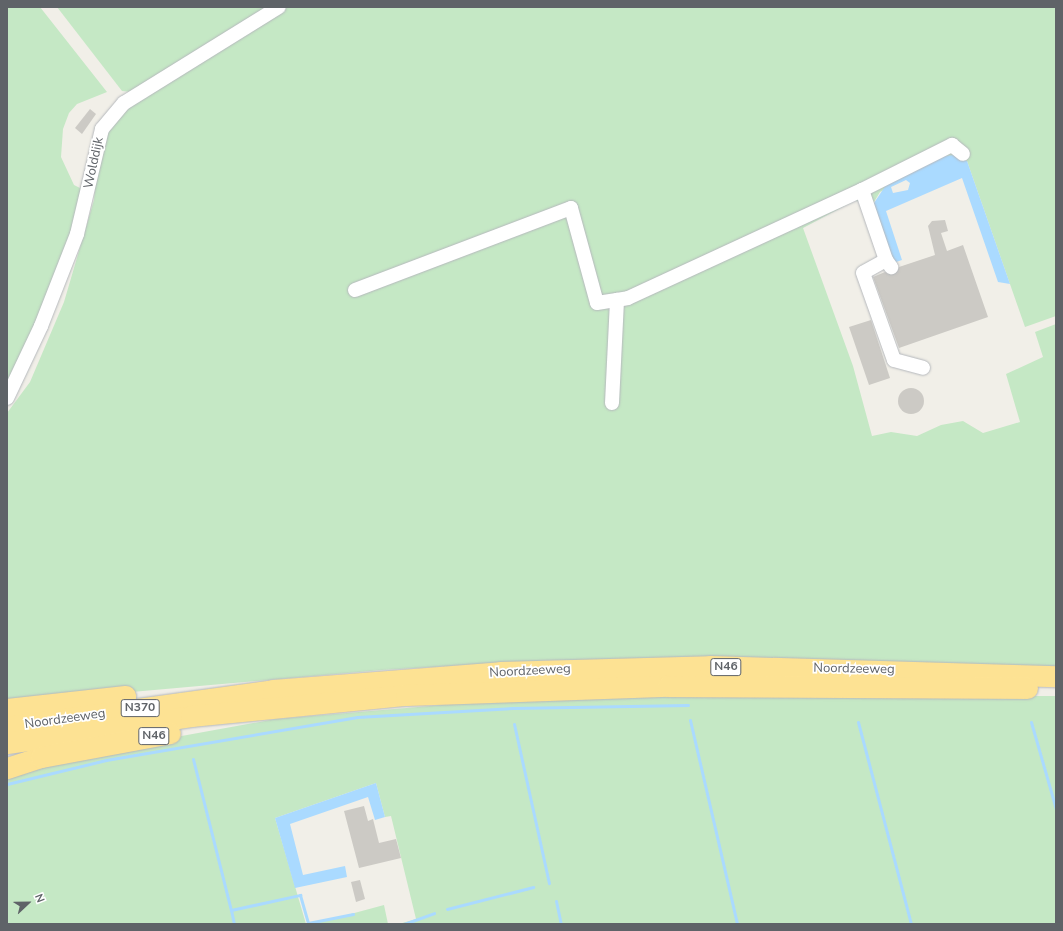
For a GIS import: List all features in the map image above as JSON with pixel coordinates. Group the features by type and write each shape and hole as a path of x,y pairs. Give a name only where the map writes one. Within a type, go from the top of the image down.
{"highway":[{"name":"Noordzeeweg","path":"7,727 273,690 413,677 608,667 1056,676"},
{"name":"Noordzeeweg","path":"7,743 302,703 535,688 1056,687"},
{"name":"N46","path":"7,709 135,695 273,690"},
{"name":"N46","path":"7,768 302,703"}],"street":[{"name":"Wolddijk","path":"7,398 41,326 77,234 102,129 124,103 279,7"},
{"path":"355,290 571,208 597,303 628,298 862,190 952,145 963,154"},
{"path":"862,190 889,264 863,273 894,360 923,368"},
{"path":"612,403 617,300"}],"green space":[{"path":"7,7 40,7 107,92 77,104 69,113 63,129 61,157 74,185 84,190 63,259 7,387"},
{"path":"57,7 267,7 132,92 122,91"},
{"path":"284,7 1056,7 1056,316 1025,327 967,161 944,156 880,192 874,202 854,201 803,228 853,366 872,436 891,432 917,436 941,425 963,421 983,433 1020,422 1006,374 1043,357 1035,332 1056,324 1056,669 555,660 382,670 7,703 7,413 30,382 64,302 94,200 97,159 112,124 136,100"},
{"path":"1056,696 1056,924 399,924 416,919 391,816 385,817 376,783 275,818 306,924 7,924 7,773 143,743 276,719 489,701 629,697"},
{"path":"384,905 388,924 309,924 347,915"}],"water":[{"path":"954,155 967,161 1010,284 998,282 962,178 886,211 902,260 893,263 872,206 888,182 944,156","holes":["906,180 910,183 908,190 893,193 891,187"]},
{"path":"376,783 385,817 375,820 368,797 290,824 303,875 345,866 347,877 295,888 275,818"}],"building":[{"path":"90,109 96,114 82,134 75,128"},
{"path":"945,220 948,231 941,233 947,251 963,245 988,317 899,348 873,277 885,272 892,275 899,267 935,255 928,226 932,221"},
{"path":"871,320 890,378 869,385 849,327"},
{"path":"911,388 920,392 924,401 920,410 911,414 902,410 898,401 902,392"},
{"path":"364,806 368,821 373,819 379,843 396,839 401,858 359,868 344,811"},
{"path":"360,880 365,899 356,902 351,882"}],"waterway":[{"path":"7,784 106,760 357,717 513,708 688,705"},
{"path":"690,720 737,924"},
{"path":"858,722 911,924"},
{"path":"1031,722 1056,809"},
{"path":"514,724 549,883"},
{"path":"193,759 231,910"},
{"path":"447,909 533,887"},
{"path":"234,924 231,910 300,895 308,923 353,914"},
{"path":"556,901 561,924"},
{"path":"404,924 434,913"}]}
